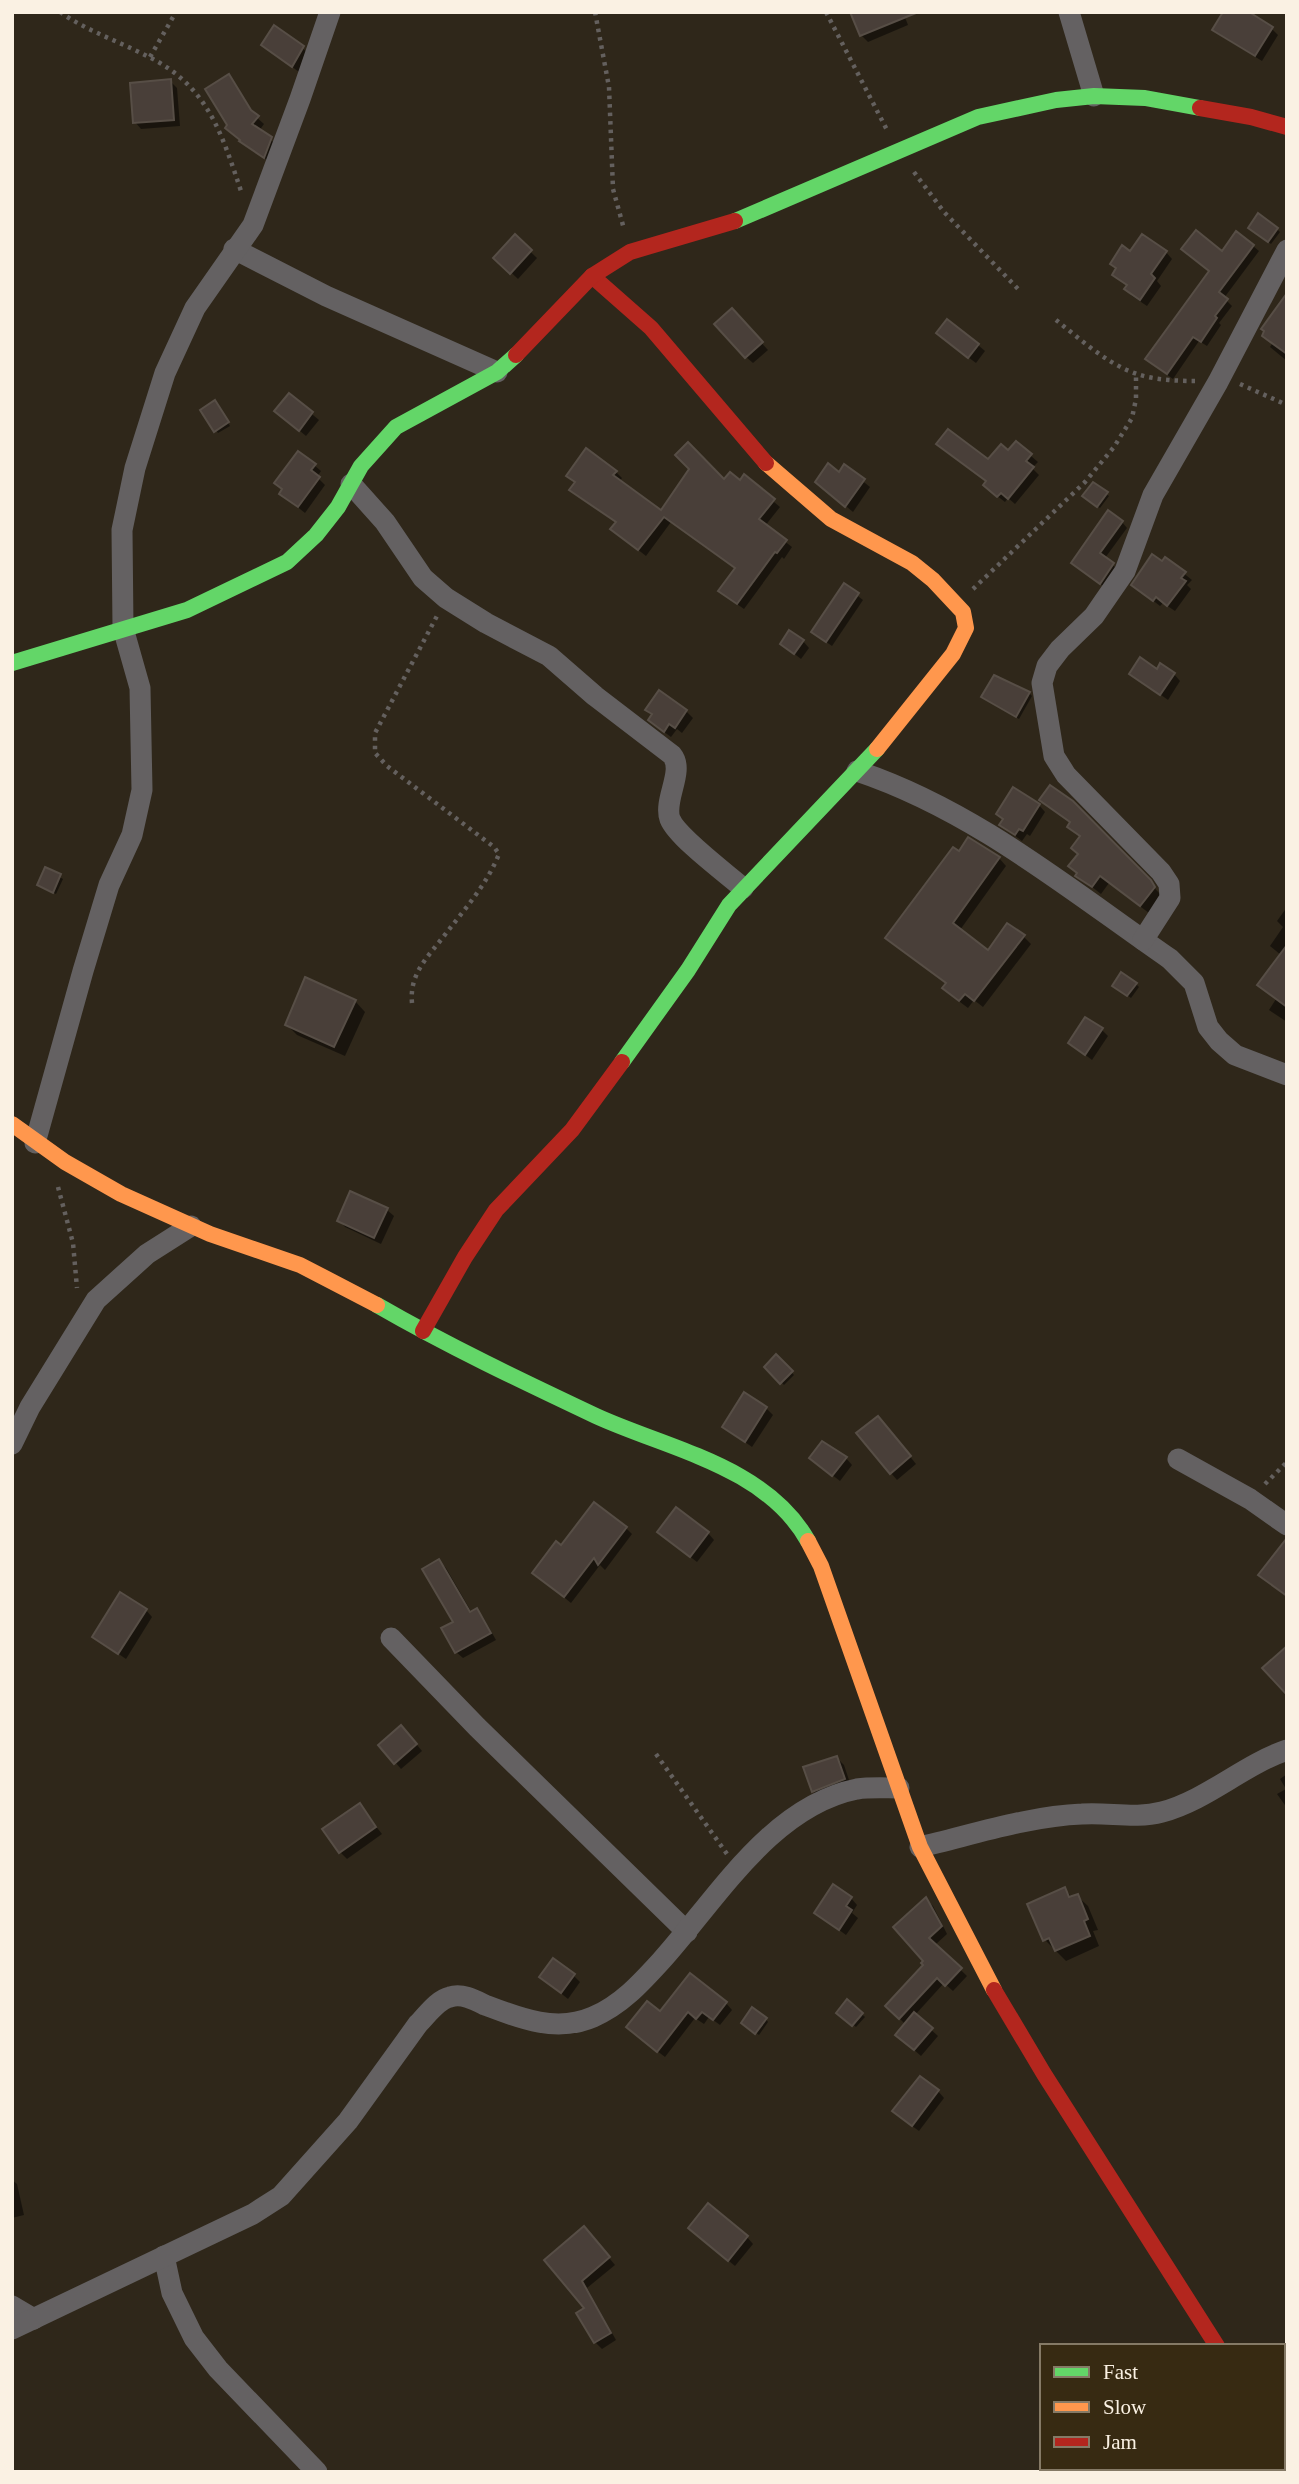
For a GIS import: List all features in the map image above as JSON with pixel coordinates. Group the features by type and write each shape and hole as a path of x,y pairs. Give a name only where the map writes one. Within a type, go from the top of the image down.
{"street":[{"path":"35,1143 86,959 109,885 132,835 142,790 140,688 123,628 122,530 135,468 165,373 195,308 253,225 330,12"},
{"path":"1069,12 1094,96"},
{"path":"12,663 187,610 287,562 316,535 338,507 361,466 376,446 396,427 497,372 525,347 592,276 630,252 729,224 978,117 1056,100 1094,96 1145,98 1251,117 1287,127"},
{"path":"234,249 326,296 497,372"},
{"path":"1143,940 1170,898 1170,884 1066,775 1054,756 1042,683 1047,666 1060,649 1094,616 1125,571 1153,495 1219,379 1287,250"},
{"path":"423,1331 465,1257 496,1210 572,1130 688,970 729,905 806,827 885,740 953,654 966,628 963,612 933,580 912,563 831,519 767,464 651,328 592,276"},
{"path":"351,484 385,522 423,578 446,598 486,623 549,656 595,696 672,755 677,765 670,800 671,822 743,888"},
{"path":"857,771 921,796 1004,842 1143,940 1183,969 1194,982 1208,1027 1219,1041 1235,1055 1287,1075"},
{"path":"12,1124 52,1156 102,1185 191,1226 282,1258 355,1292 423,1331 603,1419 741,1476 769,1495 798,1524 821,1566 920,1847 1000,2001 1216,2344"},
{"path":"12,1444 30,1407 96,1300 147,1254 191,1226"},
{"path":"1178,1459 1250,1499 1287,1525"},
{"path":"391,1638 477,1727 687,1932"},
{"path":"920,1847 1024,1823 1082,1814 1135,1816 1161,1812 1182,1805 1285,1749"},
{"path":"12,2329 253,2214 281,2196 348,2121 425,2017 449,1997 461,1996 527,2021 551,2024 592,2018 631,1995 764,1841 819,1802 857,1789 899,1788"},
{"path":"164,2256 172,2294 194,2339 218,2369 317,2472"},
{"path":"12,2306 34,2319"}],"path":[{"path":"60,12 78,25 150,57 170,69 197,92 221,132 253,225"},
{"path":"150,57 176,12"},
{"path":"596,12 609,87 613,189 630,252"},
{"path":"826,12 898,152 944,212 1020,291"},
{"path":"1056,320 1104,356 1136,374 1174,381 1219,379 1287,405"},
{"path":"957,604 1084,482 1115,447 1132,418 1136,399 1136,374"},
{"path":"412,1003 410,989 421,963 447,933 493,868 499,854 494,847 387,766 375,753 375,733 446,598"},
{"path":"52,1156 61,1204 73,1243 77,1289"},
{"path":"1250,1499 1287,1462"},
{"path":"656,1754 738,1869"}],"building":[{"path":"850,12 916,12 916,13 860,36"},
{"path":"1223,12 1249,12 1273,27 1255,56 1212,30"},
{"path":"274,25 304,46 292,67 261,45"},
{"path":"229,74 251,110 259,116 252,124 272,137 264,158 225,128 227,125 205,89"},
{"path":"171,79 174,120 133,123 130,83"},
{"path":"1258,213 1278,228 1268,242 1248,228"},
{"path":"1196,230 1222,251 1236,231 1254,245 1219,292 1228,299 1201,342 1193,337 1167,374 1145,359 1209,271 1181,249"},
{"path":"515,234 532,250 510,274 493,258"},
{"path":"1142,234 1167,251 1151,274 1155,278 1140,300 1124,289 1127,285 1112,275 1116,268 1110,264 1122,245 1130,251"},
{"path":"1287,293 1287,354 1262,336 1264,331 1261,329"},
{"path":"732,308 763,342 745,358 714,324"},
{"path":"947,319 979,344 968,358 936,333"},
{"path":"289,393 313,412 299,431 274,411"},
{"path":"215,400 229,422 214,432 200,410"},
{"path":"948,429 988,459 1001,444 1008,450 1016,441 1032,454 1026,461 1034,467 1008,499 1001,493 997,497 983,485 986,481 936,444"},
{"path":"688,442 724,479 730,472 740,480 744,474 775,499 759,519 787,540 737,604 718,591 735,568 664,517 638,550 610,529 616,522 569,490 575,482 566,476 586,448 617,471 613,475 661,510 689,469 675,455"},
{"path":"298,451 316,464 311,470 320,477 298,507 279,494 282,489 274,483"},
{"path":"828,463 839,472 844,464 865,479 845,507 815,482"},
{"path":"1093,482 1108,492 1097,507 1082,496"},
{"path":"1108,510 1123,521 1100,553 1114,563 1100,584 1071,563"},
{"path":"1152,554 1162,561 1165,557 1186,572 1181,578 1186,581 1167,606 1156,597 1153,601 1131,585"},
{"path":"844,583 859,593 826,642 811,632"},
{"path":"789,630 804,640 794,654 780,644"},
{"path":"1140,657 1157,669 1160,663 1175,673 1160,695 1129,674"},
{"path":"994,675 1030,692 1016,717 981,697"},
{"path":"659,690 687,710 675,728 669,724 664,732 648,720 652,714 645,710"},
{"path":"1050,785 1073,801 1151,880 1155,887 1140,906 1100,876 1092,887 1075,876 1077,873 1068,866 1078,854 1071,848 1080,836 1067,827 1070,822 1039,800"},
{"path":"1013,787 1040,804 1023,831 1019,829 1015,835 999,825 1003,819 996,814"},
{"path":"968,837 1000,857 953,923 988,950 1007,923 1025,935 974,1001 965,994 959,1001 942,988 946,983 885,938 953,847 959,851"},
{"path":"45,867 61,874 53,893 37,885"},
{"path":"1287,945 1287,1007 1257,985"},
{"path":"1121,972 1137,983 1127,996 1112,986"},
{"path":"305,977 356,1000 334,1047 285,1025"},
{"path":"1085,1017 1103,1028 1085,1055 1068,1043"},
{"path":"350,1191 388,1208 374,1238 337,1221"},
{"path":"776,1354 793,1371 780,1384 764,1367"},
{"path":"744,1392 767,1407 745,1442 722,1427"},
{"path":"878,1416 911,1456 890,1474 856,1433"},
{"path":"822,1441 847,1457 832,1476 809,1458"},
{"path":"594,1502 627,1527 598,1565 594,1558 564,1597 532,1573 556,1541 561,1545"},
{"path":"676,1507 709,1532 690,1557 657,1532"},
{"path":"1287,1538 1287,1596 1258,1575"},
{"path":"439,1559 470,1612 477,1608 491,1633 455,1653 441,1628 453,1622 422,1569"},
{"path":"120,1592 147,1609 118,1654 92,1637"},
{"path":"1287,1646 1287,1695 1262,1668"},
{"path":"401,1725 417,1744 394,1764 378,1745"},
{"path":"837,1756 845,1779 812,1792 803,1767"},
{"path":"360,1803 376,1827 339,1853 322,1829"},
{"path":"833,1884 852,1897 846,1906 852,1910 839,1930 814,1913"},
{"path":"1065,1887 1069,1897 1078,1894 1088,1919 1084,1921 1090,1936 1055,1951 1049,1938 1043,1941 1027,1904"},
{"path":"926,1897 942,1926 929,1938 962,1968 945,1986 937,1978 899,2019 885,2006 923,1965 923,1961 893,1927"},
{"path":"553,1958 575,1974 561,1993 539,1977"},
{"path":"690,1973 727,2002 713,2020 702,2012 696,2019 688,2012 657,2052 626,2027 647,2001 660,2011"},
{"path":"847,1999 863,2013 852,2026 836,2013"},
{"path":"752,2007 767,2018 755,2034 741,2023"},
{"path":"914,2012 933,2028 914,2050 895,2035"},
{"path":"920,2076 939,2090 912,2126 892,2111"},
{"path":"708,2203 748,2236 728,2261 688,2228"},
{"path":"584,2226 610,2257 582,2281 611,2333 594,2343 576,2313 584,2308 544,2260"}],"traffic: fast":[{"path":"735,221 978,117 1056,100 1094,96 1145,98 1200,108"},
{"path":"12,663 187,610 287,562 316,535 338,507 361,466 396,427 497,372 516,355"},
{"path":"622,1062 688,970 729,905 877,749"},
{"path":"377,1305 458,1349 596,1416 684,1450 741,1477 767,1494 790,1515 808,1541"}],"traffic: slow":[{"path":"766,463 831,519 912,563 933,580 963,612 966,628 953,654 877,749"},
{"path":"12,1124 65,1162 121,1194 210,1234 300,1265 377,1305"},
{"path":"808,1541 821,1566 920,1847 994,1990"}],"traffic: jam":[{"path":"1200,108 1287,127"},
{"path":"516,355 592,276 630,252 735,221"},
{"path":"592,276 651,328 766,463"},
{"path":"423,1331 465,1257 496,1210 572,1130 622,1062"},
{"path":"994,1990 1044,2074 1216,2344"}]}
